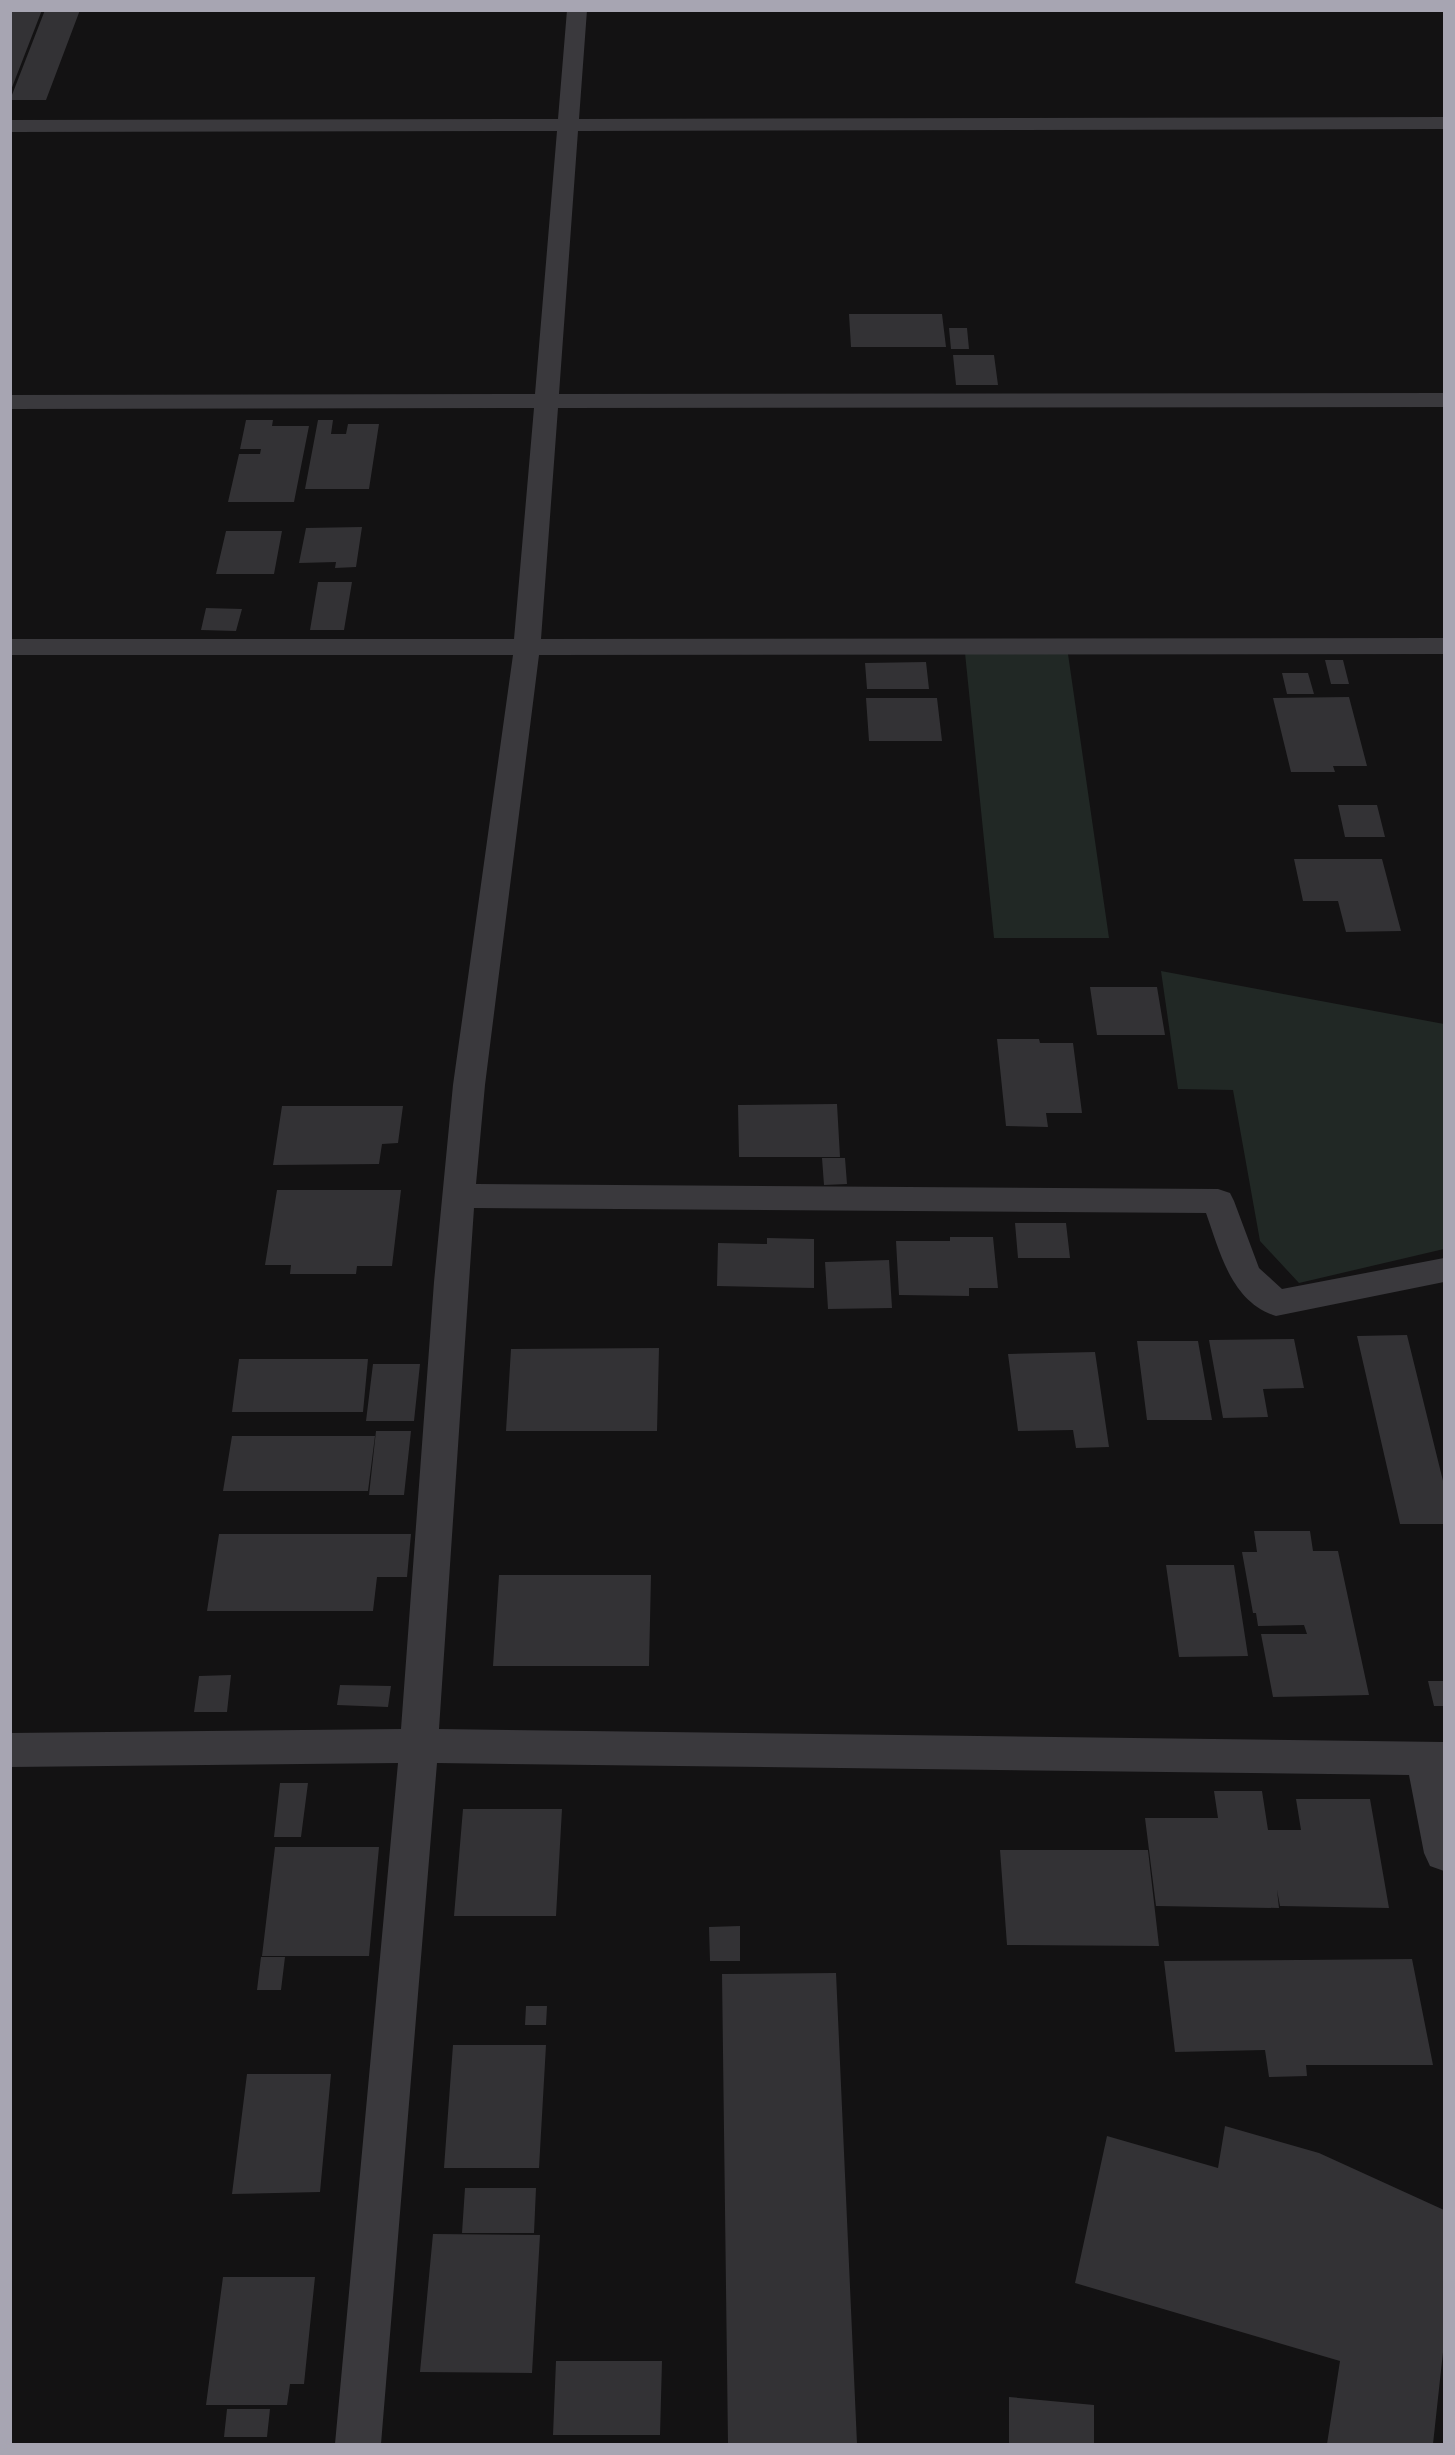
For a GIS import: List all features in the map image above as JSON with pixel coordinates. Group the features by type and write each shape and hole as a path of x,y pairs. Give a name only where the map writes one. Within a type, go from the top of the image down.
{"street":[{"path":"358,2445 419,1746 459,1196 469,1085 527,646 544,401 577,10"},
{"path":"10,126 1444,123"},
{"path":"10,402 1444,400"},
{"path":"10,647 1444,646"},
{"path":"459,1196 1218,1201 1245,1275 1276,1303 1444,1270"},
{"path":"10,1750 419,1746 1435,1759 1444,1853"}],"shaded area":[{"path":"965,653 1068,654 1109,938 994,938"},
{"path":"1161,971 1444,1024 1444,1249 1299,1283 1260,1241 1233,1090 1178,1089"}],"building":[{"path":"10,10 42,10 11,90 10,90"},
{"path":"45,10 80,10 46,100 10,100"},
{"path":"849,314 942,314 946,347 851,347"},
{"path":"949,328 967,328 969,349 951,349"},
{"path":"953,355 994,355 998,385 956,385"},
{"path":"246,420 273,420 272,426 309,426 294,502 228,502 239,454 260,454 261,449 240,449"},
{"path":"318,420 333,420 331,434 346,434 348,424 379,424 369,489 305,489"},
{"path":"362,527 356,567 335,568 336,562 299,563 306,528"},
{"path":"226,531 282,531 274,574 216,574"},
{"path":"318,582 352,582 344,630 310,630"},
{"path":"206,608 242,609 236,631 201,630"},
{"path":"1325,660 1343,660 1349,684 1331,684"},
{"path":"926,662 929,689 867,689 865,663"},
{"path":"1282,673 1308,673 1314,694 1287,694"},
{"path":"1349,697 1367,766 1333,766 1335,772 1291,772 1273,698"},
{"path":"866,698 937,698 942,741 869,741"},
{"path":"1338,805 1377,805 1385,837 1345,837"},
{"path":"1294,859 1382,859 1401,931 1346,932 1338,901 1303,901"},
{"path":"1090,987 1157,987 1165,1035 1097,1035"},
{"path":"997,1039 1039,1039 1040,1043 1073,1043 1082,1113 1046,1113 1048,1127 1006,1126"},
{"path":"837,1104 840,1157 739,1157 738,1105"},
{"path":"282,1106 403,1106 398,1143 382,1144 379,1164 273,1165"},
{"path":"822,1158 845,1158 847,1184 824,1185"},
{"path":"277,1190 401,1190 392,1266 357,1266 356,1274 290,1274 291,1265 265,1265"},
{"path":"1015,1223 1066,1223 1070,1258 1018,1258"},
{"path":"950,1237 993,1237 998,1288 969,1288 969,1296 899,1295 896,1241 950,1241"},
{"path":"767,1238 814,1239 814,1288 717,1286 718,1243 767,1244"},
{"path":"889,1260 892,1308 828,1309 825,1262"},
{"path":"1407,1335 1444,1485 1444,1524 1400,1524 1357,1336"},
{"path":"1294,1339 1304,1388 1263,1389 1268,1417 1223,1418 1209,1340"},
{"path":"1137,1341 1198,1341 1212,1420 1147,1420"},
{"path":"659,1348 657,1431 506,1431 511,1349"},
{"path":"1095,1352 1109,1447 1076,1448 1073,1430 1018,1431 1008,1354"},
{"path":"239,1359 368,1359 363,1412 232,1412"},
{"path":"373,1364 420,1364 414,1421 366,1421"},
{"path":"376,1431 411,1431 404,1495 369,1495"},
{"path":"232,1436 375,1436 368,1491 223,1491"},
{"path":"1254,1531 1310,1531 1313,1551 1338,1551 1369,1695 1273,1697 1261,1634 1307,1634 1304,1625 1258,1626 1256,1613 1253,1613 1242,1552 1257,1552"},
{"path":"219,1534 411,1534 407,1577 377,1577 373,1611 207,1611"},
{"path":"1166,1565 1234,1565 1248,1656 1179,1657"},
{"path":"499,1575 651,1575 649,1666 493,1666"},
{"path":"231,1675 227,1712 194,1712 199,1676"},
{"path":"1428,1681 1444,1681 1444,1706 1434,1706"},
{"path":"340,1685 391,1686 388,1707 337,1705"},
{"path":"280,1783 308,1783 301,1837 274,1837"},
{"path":"1214,1791 1262,1791 1268,1830 1301,1830 1296,1799 1370,1799 1389,1908 1280,1906 1277,1890 1279,1908 1156,1906 1145,1818 1218,1818"},
{"path":"463,1809 562,1809 556,1916 454,1916"},
{"path":"275,1847 379,1847 369,1956 262,1956"},
{"path":"1000,1850 1148,1850 1159,1946 1007,1945"},
{"path":"740,1926 740,1961 710,1961 709,1927"},
{"path":"261,1957 285,1957 281,1990 257,1990"},
{"path":"1412,1959 1433,2065 1306,2065 1307,2076 1269,2077 1265,2050 1175,2052 1164,1961"},
{"path":"836,1973 857,2444 728,2444 722,1974"},
{"path":"526,2006 547,2006 546,2025 525,2025"},
{"path":"453,2045 546,2045 539,2168 444,2168"},
{"path":"247,2074 331,2074 320,2192 232,2194"},
{"path":"1225,2126 1319,2153 1444,2210 1444,2343 1433,2444 1327,2444 1340,2361 1075,2283 1107,2136 1218,2168"},
{"path":"465,2188 536,2188 534,2233 462,2233"},
{"path":"433,2234 540,2235 532,2373 420,2372"},
{"path":"223,2277 315,2277 304,2384 290,2384 287,2405 206,2405"},
{"path":"556,2361 662,2361 660,2435 553,2435"},
{"path":"1009,2397 1094,2405 1094,2444 1009,2444"},
{"path":"227,2409 270,2409 267,2437 224,2437"}]}
